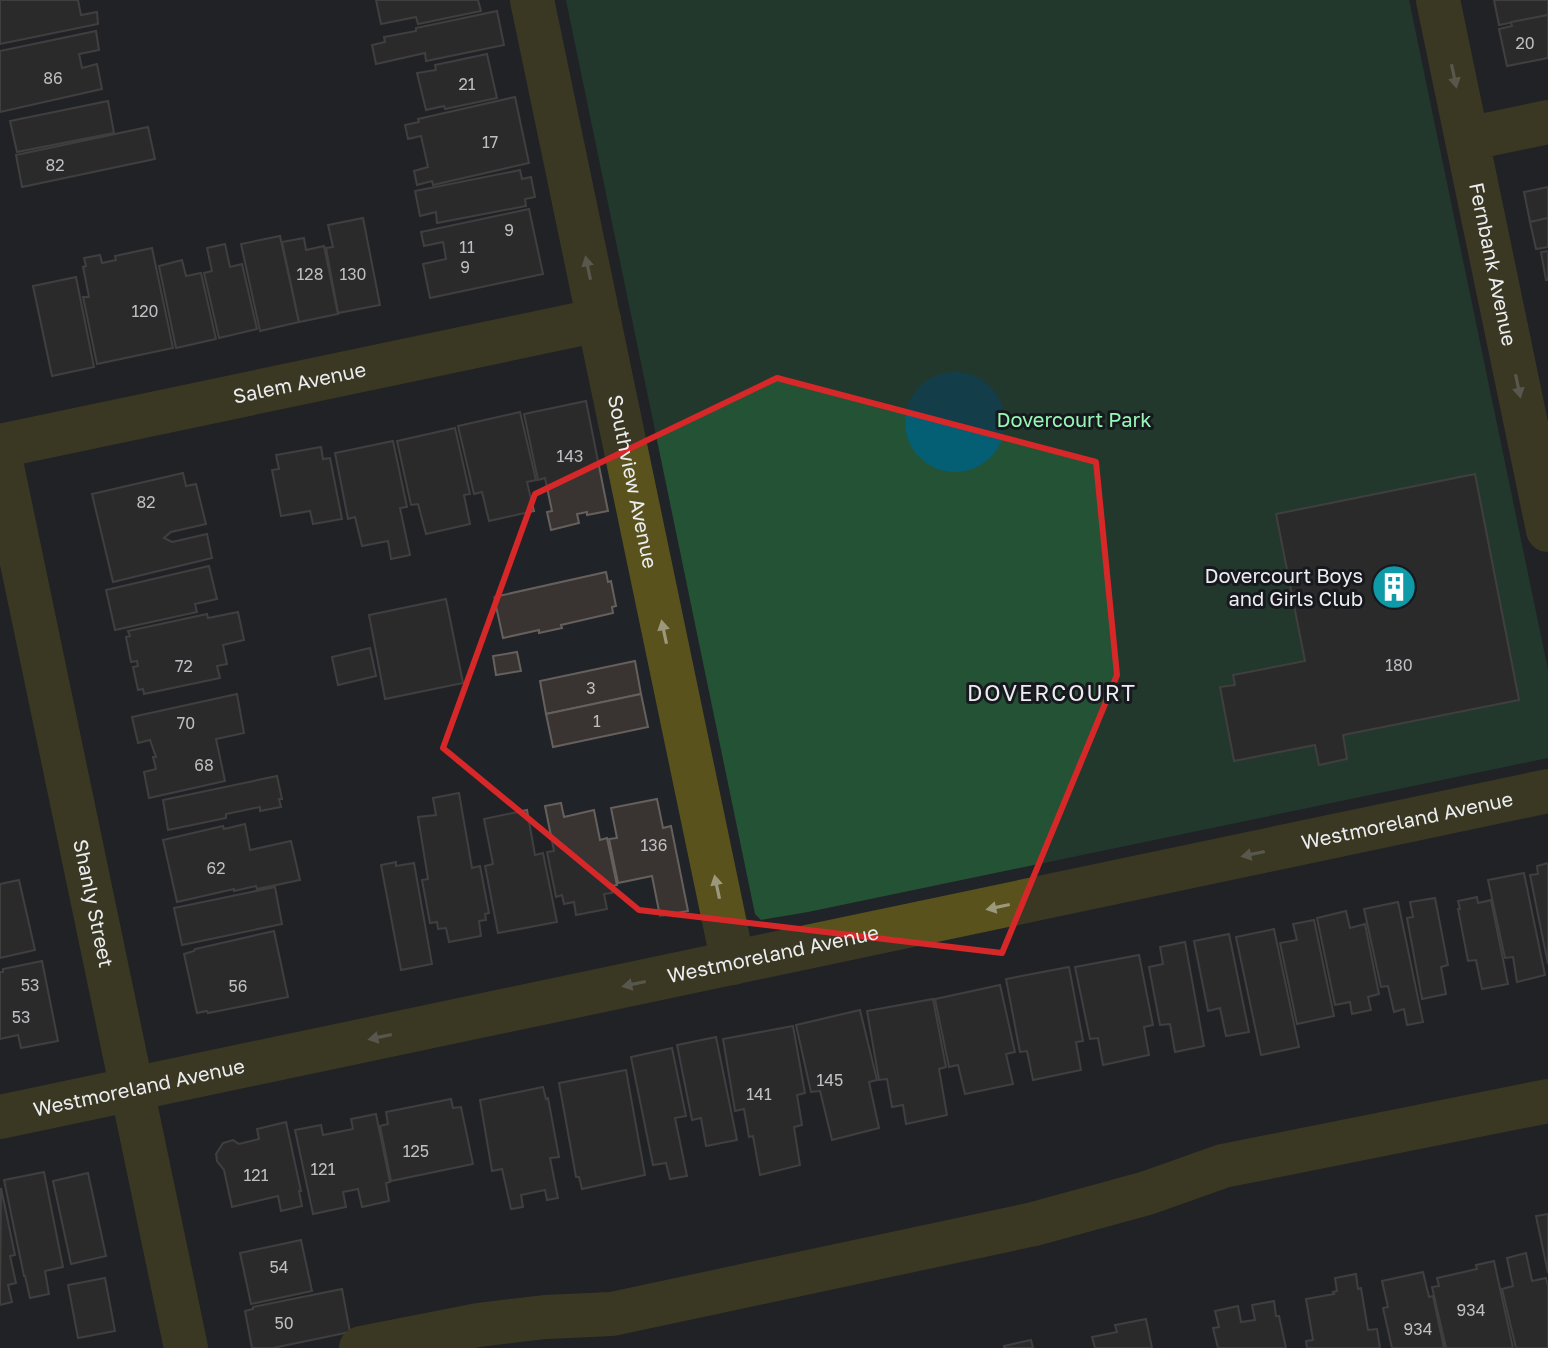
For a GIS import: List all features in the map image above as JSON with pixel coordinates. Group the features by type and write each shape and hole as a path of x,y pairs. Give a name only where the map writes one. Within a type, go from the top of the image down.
{"street":[{"name":"Southview Avenue","path":"532,0 733,963"},
{"name":"Fernbank Avenue","path":"1438,0 1548,530"},
{"path":"1467,139 1548,122"},
{"name":"Salem Avenue","path":"0,446 599,320"},
{"name":"Shanly Street","path":"0,457 186,1348"},
{"name":"Westmoreland Avenue","path":"0,1117 1548,791"},
{"path":"361,1348 478,1325 545,1317 612,1314 1034,1224 1147,1193 1223,1166 1548,1101"}],"highlighted area":[{"path":"777,378 1096,462 1117,675 1002,953 639,910 443,748 535,494"}],"green space":[{"name":"Dovercourt Park","path":"566,0 1409,0 1548,670 1548,758 761,920 755,914"}],"water":[{"path":"955,372 974,376 990,387 1001,403 1005,422 1001,441 990,457 974,468 955,472 936,468 920,457 909,441 905,422 909,403 920,387 936,376"}],"building":[{"path":"0,0 78,0 81,15 97,12 98,24 0,44"},
{"path":"376,0 478,0 481,11 418,24 416,17 381,24"},
{"path":"1494,0 1548,0 1548,15 1499,25"},
{"path":"497,11 504,45 426,61 425,53 376,64 372,45 385,42 384,37"},
{"path":"1548,15 1548,58 1507,66 1499,29 1512,26 1511,22"},
{"path":"96,31 99,50 79,54 82,68 97,64 102,89 0,112 0,51"},
{"path":"487,54 497,98 426,110 417,73 436,70 435,65"},
{"path":"515,97 529,163 433,185 432,181 417,185 414,171 428,167 421,136 408,139 405,125 419,122 418,119"},
{"path":"108,101 114,133 17,152 10,121"},
{"path":"148,127 155,159 22,187 16,155"},
{"path":"520,170 522,179 531,177 535,197 525,199 526,206 437,223 436,212 420,216 415,191"},
{"path":"1548,187 1548,218 1530,222 1524,192"},
{"path":"529,209 543,274 430,298 423,264 446,259 443,242 424,246 421,232"},
{"path":"363,218 380,305 338,313 326,248 333,247 328,225"},
{"path":"1548,218 1548,247 1536,249 1530,222"},
{"path":"280,236 299,322 260,331 241,244"},
{"path":"304,238 306,250 324,246 338,314 299,322 282,242"},
{"path":"225,244 230,267 242,264 257,329 219,338 204,273 212,271 207,248"},
{"path":"152,248 173,348 97,364 83,297 89,297 84,258 100,255 102,263 116,260 115,256"},
{"path":"1548,251 1548,280 1546,280 1541,252"},
{"path":"182,260 186,276 201,273 216,339 176,348 159,266"},
{"path":"76,277 94,367 52,376 33,286"},
{"path":"586,401 608,511 577,514 579,523 551,530 547,512 552,511 545,478 538,480 524,414"},
{"path":"520,412 536,480 527,482 534,511 489,521 482,492 474,494 458,426"},
{"path":"455,428 470,494 464,495 470,524 426,534 418,504 411,505 397,441"},
{"path":"393,441 407,507 400,508 410,555 391,559 388,541 362,546 355,517 348,519 335,453"},
{"path":"321,447 323,459 330,458 342,519 313,524 310,511 281,516 272,470 279,469 276,455"},
{"path":"183,473 186,486 196,484 206,524 171,532 164,538 172,542 207,534 212,558 113,582 92,494"},
{"name":"Dovercourt Boys and Girls Club","path":"1475,474 1519,700 1343,735 1347,759 1319,765 1315,745 1234,761 1220,687 1235,685 1233,675 1305,661 1276,514"},
{"path":"209,566 217,599 195,604 197,612 115,630 106,590"},
{"path":"606,572 616,606 612,607 613,613 561,625 562,628 503,638 494,597"},
{"path":"446,599 463,683 385,699 369,615"},
{"path":"238,612 244,640 223,645 227,664 217,666 220,678 144,694 143,689 138,690 133,667 138,666 137,661 131,662 126,637 130,636 128,631 207,614 208,618"},
{"path":"370,648 376,676 338,685 332,657"},
{"path":"517,652 521,671 496,675 493,656"},
{"path":"635,661 641,694 546,714 540,681"},
{"path":"237,694 244,733 216,739 225,781 149,798 144,772 156,769 153,757 156,757 150,740 138,743 132,717"},
{"path":"641,694 648,727 553,747 546,714"},
{"path":"277,776 281,807 260,811 260,807 226,814 226,818 168,830 163,800"},
{"path":"459,793 472,868 480,866 489,913 485,914 486,920 479,921 481,936 449,942 446,928 438,929 437,922 430,923 422,880 428,879 418,817 436,815 433,798"},
{"path":"657,799 663,828 671,826 688,911 660,916 652,876 618,883 609,839 617,838 611,808"},
{"path":"561,803 564,817 594,810 600,840 607,838 617,885 611,886 612,893 604,894 607,909 576,915 574,902 564,904 562,895 556,897 547,852 554,851 545,806"},
{"path":"527,810 535,855 543,853 557,922 498,933 485,866 493,864 484,819"},
{"path":"245,824 250,850 291,841 300,880 257,889 256,886 234,889 177,902 163,840"},
{"path":"396,862 396,866 414,863 432,964 401,970 381,865"},
{"path":"1548,863 1548,964 1530,875 1538,874 1537,866"},
{"path":"1524,873 1545,975 1517,982 1513,957 1505,958 1488,880"},
{"path":"19,880 35,950 0,958 0,884"},
{"path":"275,887 282,924 182,945 174,908"},
{"path":"1477,897 1478,903 1491,900 1508,984 1482,989 1476,960 1468,961 1458,901"},
{"path":"1435,898 1448,965 1441,967 1446,994 1422,999 1407,918 1413,917 1410,902"},
{"path":"1398,902 1423,1022 1407,1025 1404,1009 1394,1012 1388,986 1381,987 1364,909"},
{"path":"1346,911 1350,928 1365,924 1379,994 1368,997 1371,1010 1352,1014 1350,1002 1335,1005 1317,918"},
{"path":"1314,920 1334,1016 1297,1024 1280,943 1297,940 1293,924"},
{"path":"1274,929 1299,1047 1261,1055 1236,937"},
{"path":"274,931 288,997 197,1013 184,954"},
{"path":"1229,934 1249,1032 1226,1036 1220,1008 1208,1011 1194,941"},
{"path":"1185,942 1204,1046 1175,1052 1170,1024 1160,1025 1149,967 1163,964 1160,947"},
{"path":"1139,955 1153,1025 1144,1027 1149,1055 1103,1065 1098,1038 1090,1039 1075,967"},
{"path":"42,961 58,1041 21,1048 18,1035 0,1039 0,972"},
{"path":"1069,967 1083,1041 1076,1042 1081,1070 1033,1080 1027,1051 1020,1052 1006,979"},
{"path":"1000,985 1015,1052 1006,1054 1013,1084 965,1094 958,1065 949,1067 935,999"},
{"path":"933,999 946,1067 939,1069 947,1115 906,1124 903,1105 892,1107 887,1079 879,1080 867,1011"},
{"path":"860,1010 877,1080 869,1082 879,1128 832,1140 820,1091 811,1092 796,1025"},
{"path":"793,1026 805,1093 797,1095 802,1125 794,1127 800,1165 760,1175 744,1109 735,1111 723,1039"},
{"path":"716,1037 737,1140 706,1146 701,1118 692,1120 677,1045"},
{"path":"672,1048 686,1116 675,1118 687,1176 670,1179 666,1163 653,1165 631,1057"},
{"path":"626,1070 645,1175 582,1189 579,1177 576,1177 559,1083"},
{"path":"543,1087 548,1098 559,1157 550,1158 558,1198 547,1200 545,1190 521,1195 523,1207 511,1209 502,1169 492,1171 480,1100"},
{"path":"451,1099 453,1108 461,1107 473,1164 391,1181 380,1126 388,1124 386,1112"},
{"path":"376,1114 390,1182 386,1183 389,1201 362,1207 358,1189 343,1192 346,1207 313,1214 295,1130 321,1125 323,1135 353,1129 351,1119"},
{"path":"286,1122 302,1206 281,1211 278,1196 232,1207 224,1170 216,1154 223,1143 233,1140 239,1144 259,1139 257,1129"},
{"path":"44,1172 63,1267 45,1271 49,1294 30,1298 4,1180"},
{"path":"88,1173 106,1256 71,1264 53,1181"},
{"path":"1,1188 15,1255 10,1256 16,1283 8,1285 12,1302 0,1305"},
{"path":"1548,1214 1548,1273 1536,1216"},
{"path":"301,1240 312,1291 251,1304 240,1253"},
{"path":"1526,1253 1532,1281 1546,1278 1548,1286 1548,1348 1516,1348 1502,1289 1513,1286 1507,1258"},
{"path":"1494,1261 1513,1348 1446,1348 1432,1287 1439,1286 1437,1278 1477,1269 1476,1265"},
{"path":"1423,1272 1429,1297 1433,1296 1444,1348 1392,1348 1383,1308 1388,1307 1382,1281"},
{"path":"1356,1274 1368,1330 1377,1329 1380,1348 1307,1348 1306,1341 1313,1340 1306,1299 1334,1294 1337,1291 1335,1278"},
{"path":"105,1278 115,1331 78,1338 68,1285"},
{"path":"342,1289 350,1332 273,1348 252,1348 245,1311"},
{"path":"1274,1301 1286,1348 1218,1348 1213,1328 1219,1327 1215,1311 1238,1306 1241,1322 1255,1320 1252,1305"},
{"path":"1146,1319 1152,1348 1095,1348 1092,1337 1117,1332 1115,1325"},
{"path":"1031,1340 1033,1348 1004,1348 1004,1346"}],"place":[{"name":"Dovercourt Boys and Girls Club","path":"1394,587"}],"district":[{"name":"DOVERCOURT","path":"1052,693"}]}
